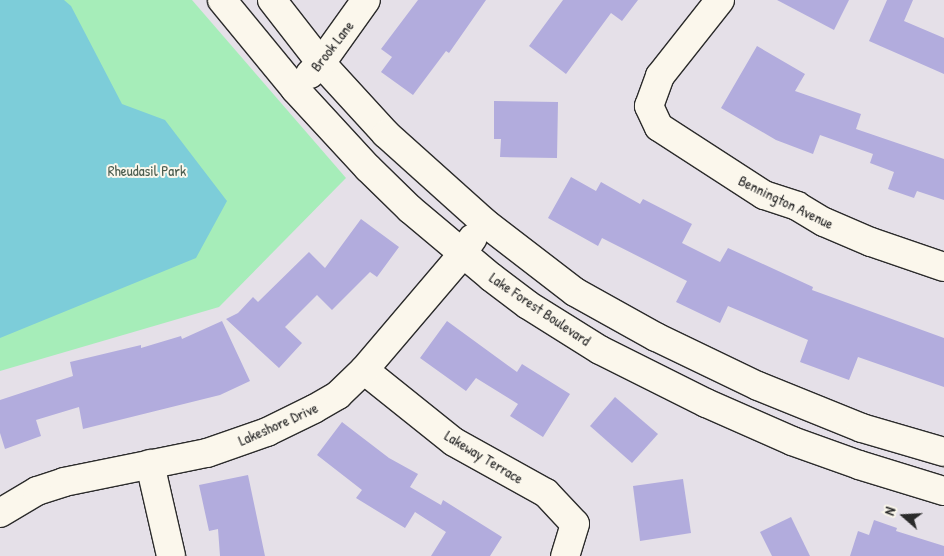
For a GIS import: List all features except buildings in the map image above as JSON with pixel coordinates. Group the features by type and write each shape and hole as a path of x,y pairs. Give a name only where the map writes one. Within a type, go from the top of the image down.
{"street":[{"name":"Lake Forest Boulevard","path":"222,0 295,90 389,188 462,252 528,305 600,350 648,375 792,441 859,465 944,491"},
{"path":"272,0 321,63 386,134 484,222 575,292 656,336 806,406 862,428 944,452"},
{"name":"Brook Lane","path":"295,90 321,63 366,0"},
{"name":"Bennington Avenue","path":"720,0 660,76 649,106 659,127 764,194 797,206 824,222 871,242 944,267"},
{"name":"Lakeshore Drive","path":"0,513 37,491 64,482 207,453 267,432 338,395 364,370 462,252 484,222"},
{"name":"Lakeway Terrace","path":"364,370 454,442 546,493 575,524 572,541 565,556"},
{"path":"150,464 170,556"}],"green space":[{"name":"Rheudasil Park","path":"0,0 192,0 346,178 219,307 0,371"}],"water":[{"path":"0,0 64,0 71,6 122,104 165,120 227,201 196,258 0,338"}]}
